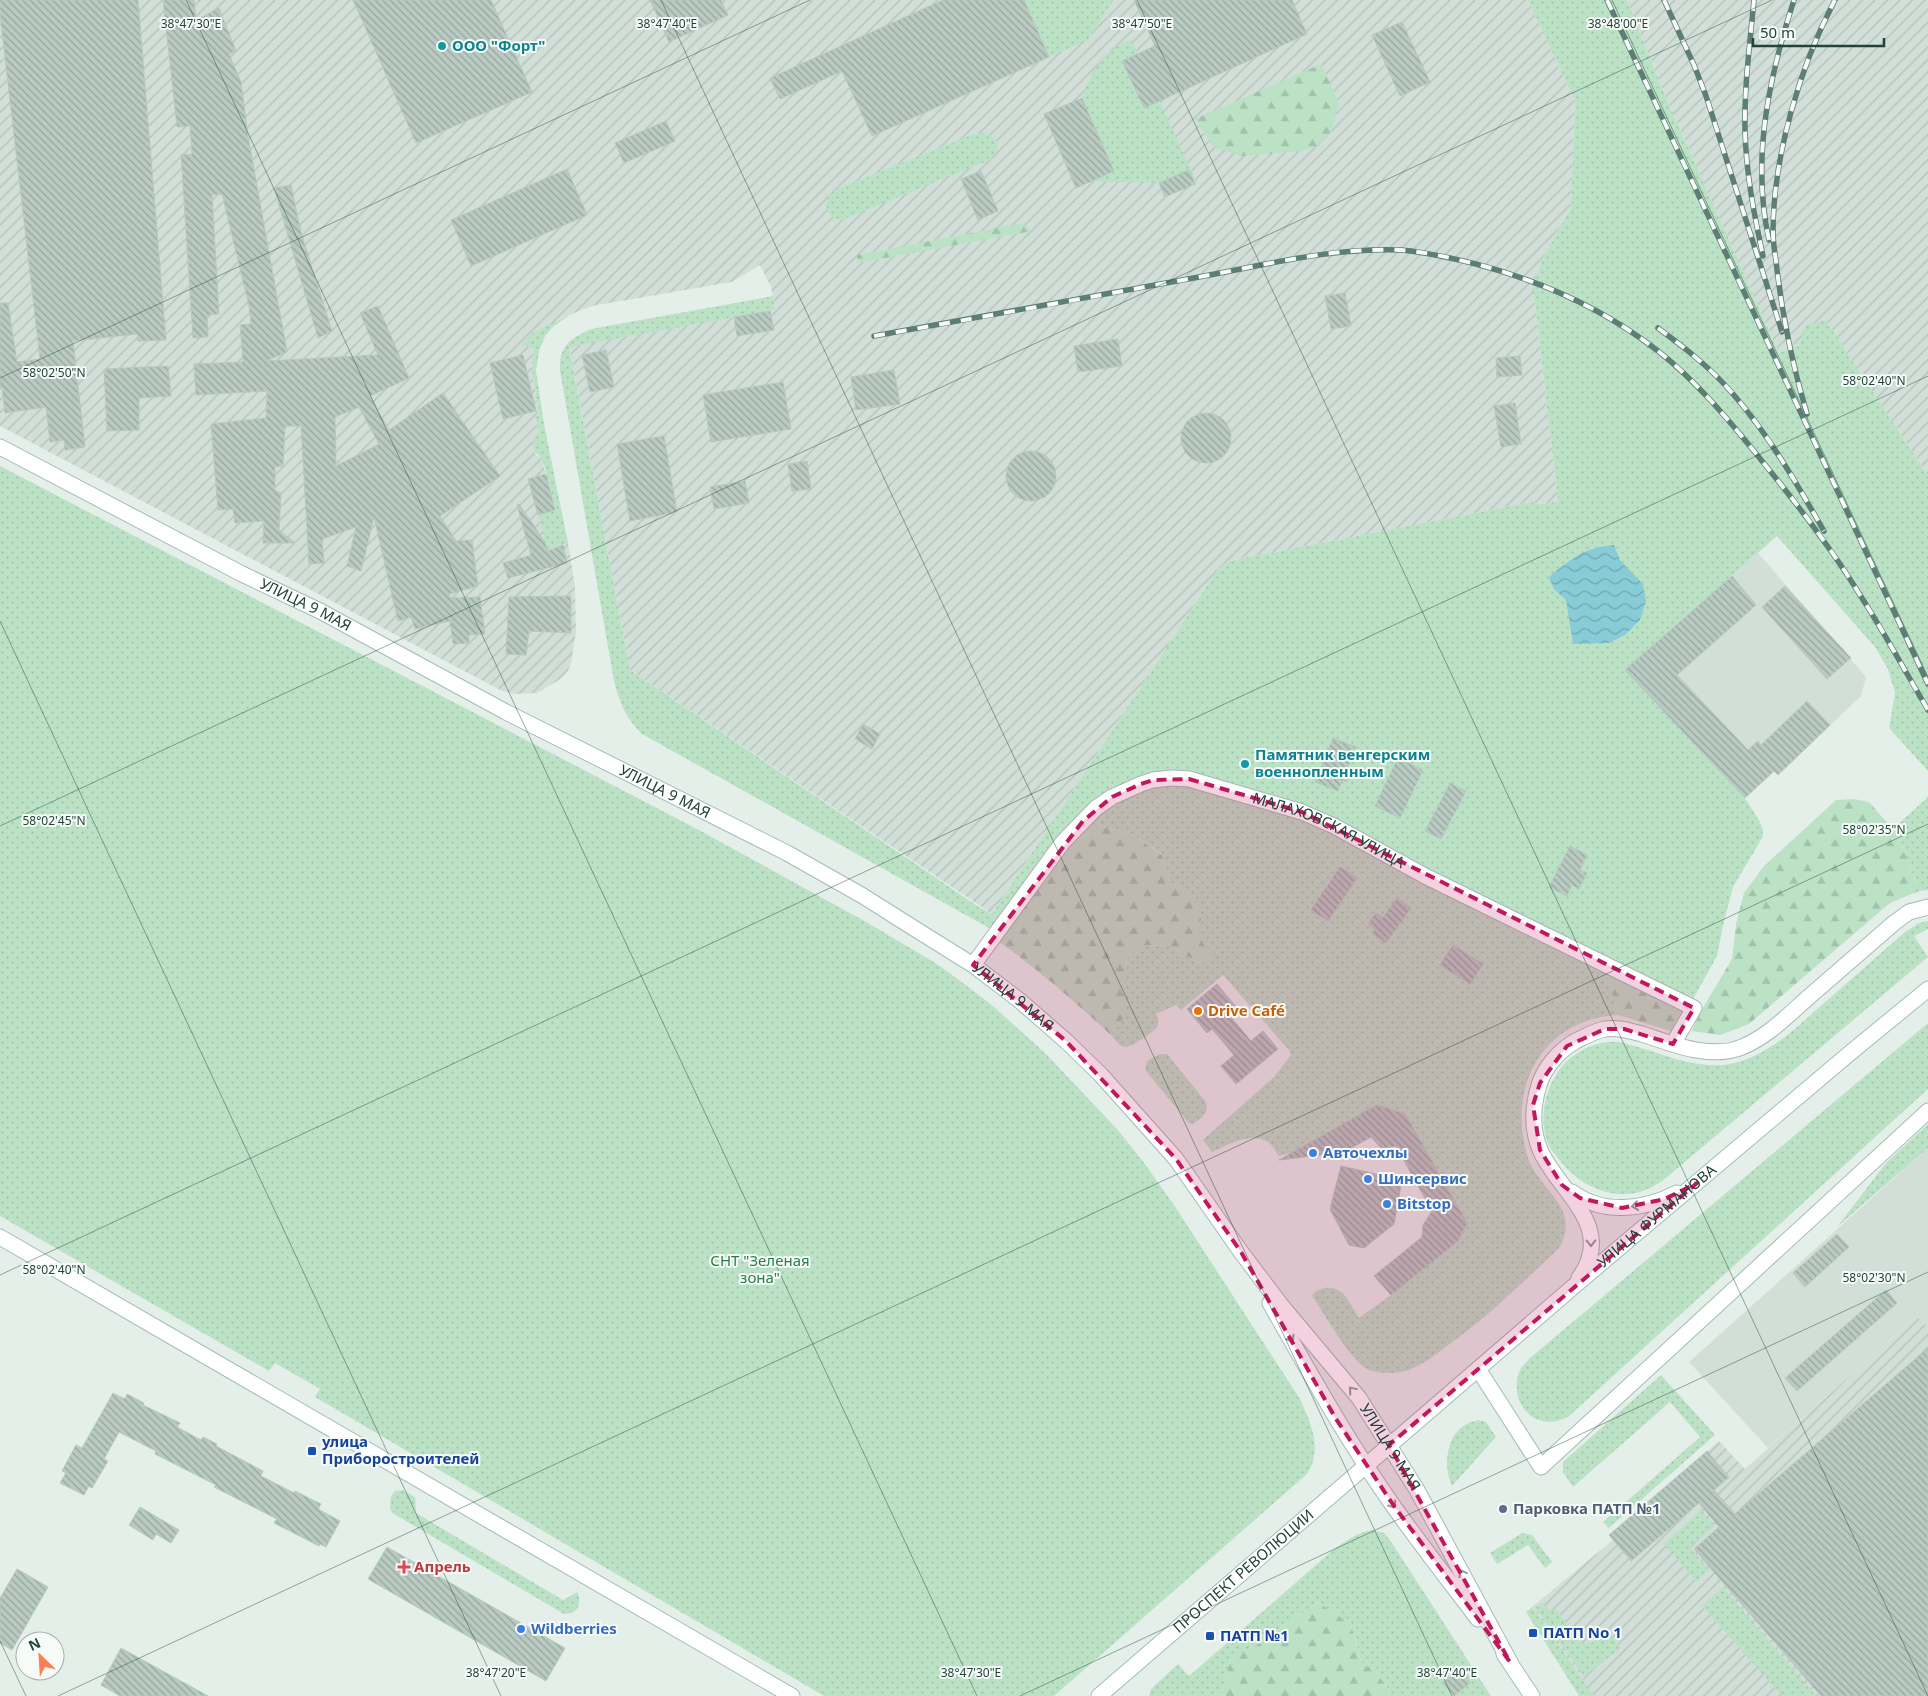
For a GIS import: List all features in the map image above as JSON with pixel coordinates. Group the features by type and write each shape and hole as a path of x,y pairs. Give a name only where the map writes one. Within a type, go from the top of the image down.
{"main road":[{"name":"УЛИЦА 9 МАЯ","path":"0,447 234,570 320,611 506,712 788,853 863,896 973,965 1032,1012 1066,1041 1107,1082 1176,1159 1241,1252 1281,1305 1359,1398 1417,1490 1510,1662"},
{"name":"МАЛАХОВСКАЯ УЛИЦА","path":"973,965 1063,842 1096,808 1112,797 1153,780 1189,780 1302,812 1334,826 1425,876 1694,1008 1673,1044"},
{"path":"1573,1287 1584,1271 1591,1254 1592,1237 1587,1220 1577,1202 1554,1174 1540,1150 1534,1128 1533,1105 1540,1082 1551,1062 1567,1046 1588,1034 1605,1029 1624,1029 1697,1050 1721,1052 1740,1048 1760,1038 1894,923 1909,912 1928,907"},
{"name":"УЛИЦА ФУРМАНОВА","path":"1389,1445 1573,1287 1928,989"},
{"path":"1478,1369 1541,1467 1928,1111"},
{"path":"1562,1185 1580,1198 1600,1206 1622,1208 1646,1205 1665,1199 1697,1183"},
{"path":"0,1237 792,1696"},
{"name":"УЛИЦА 9 МАЯ","path":"1241,1252 1336,1419 1394,1506 1510,1662 1532,1696"},
{"name":"ПРОСПЕКТ РЕВОЛЮЦИИ","path":"1099,1696 1389,1445"}],"highlighted area":[{"path":"1189,779 1302,812 1694,1008 1673,1044 1624,1029 1605,1029 1567,1046 1540,1083 1533,1105 1540,1150 1562,1185 1580,1198 1622,1208 1665,1199 1697,1183 1389,1445 1510,1662 1394,1506 1336,1419 1241,1252 1176,1159 1066,1041 973,965 1083,821 1112,797 1141,784 1153,780"}],"shaded area":[{"path":"0,0 1528,0 1575,101 1571,208 1543,258 1531,291 1535,304 1558,501 1543,504 1531,502 1229,561 1218,569 992,914 630,670 569,346 775,310 771,287 760,265 732,282 592,306 561,318 523,345 534,349 532,370 539,415 535,418 539,433 535,454 542,459 563,545 568,543 575,587 576,632 571,663 568,671 559,680 537,693 516,694 502,691 0,426"},
{"path":"1627,0 1928,0 1928,476 1826,320 1799,345 1779,353 1664,93"},
{"path":"1758,553 1866,677 1861,696 1778,775 1774,772 1745,798 1625,670"},
{"path":"1928,1148 1928,1328 1917,1316 1768,1448 1689,1362"},
{"path":"1917,1316 1928,1328 1928,1696 1594,1696 1532,1607 1613,1540 1609,1535 1719,1441 1745,1469"}],"green space":[{"path":"1024,0 1113,1 1088,40 1049,57"},
{"path":"1528,0 1627,0 1664,93 1779,353 1799,345 1805,325 1826,320 1928,476 1928,771 1889,728 1895,693 1888,669 1875,647 1777,536 1625,670 1745,798 1760,822 1763,831 1762,838 1733,887 1717,956 1692,1001 1304,806 1191,776 1109,794 994,927 989,928 642,734 631,722 614,681 560,371 561,355 567,344 591,329 773,296 775,310 569,347 630,670 992,914 1218,569 1229,561 1531,502 1543,504 1558,501 1535,304 1531,291 1543,258 1571,208 1575,101"},
{"path":"1131,39 1197,183 1165,197 1159,183 1090,181 1114,170 1082,98 1090,78 1100,63 1113,50"},
{"path":"1321,64 1339,103 1331,132 1318,145 1303,151 1242,156 1213,147 1195,119"},
{"path":"983,133 996,140 996,151 990,160 844,219 835,218 829,214 826,206 827,197 837,189 974,134"},
{"path":"1022,223 1032,231 858,263 857,255"},
{"path":"571,314 553,327 545,336 539,351 536,370 544,424 568,543 548,551 538,515 555,509 543,462 535,451 533,444 533,438 539,432 535,417 539,415 532,370 534,349 522,345 532,333"},
{"name":"СНТ \"Зеленая зона\"","path":"0,466 699,830 868,923 937,964 993,1006 1046,1054 1117,1129 1174,1205 1300,1399 1308,1417 1315,1446 1312,1465 1307,1474 1054,1696 824,1696 315,1397 320,1389 275,1363 269,1371 0,1216"},
{"path":"1172,784 1188,786 1298,816 1606,972 1618,1015 1592,1019 1569,1029 1551,1043 1537,1061 1527,1081 1522,1105 1522,1129 1527,1155 1532,1167 1556,1199 1566,1221 1565,1234 1559,1248 1477,1323 1422,1364 1411,1369 1396,1373 1381,1373 1367,1369 1353,1357 1312,1296 1323,1288 1337,1290 1346,1297 1359,1318 1458,1241 1467,1223 1405,1114 1377,1105 1294,1152 1279,1156 1268,1142 1253,1138 1239,1140 1212,1152 1203,1140 1274,1077 1291,1055 1289,1050 1223,975 1181,1010 1176,1005 1156,1014 1158,1025 1156,1028 1149,1035 1133,1044 1124,1047 1111,1035 1123,1019 1127,958 1141,945 1171,946 1201,964 1201,926 1183,890 1170,882 1162,854 1132,834 1099,826 1071,845 1099,812 1142,788"},
{"path":"1928,797 1928,890 1919,891 1898,835 1893,829"},
{"path":"1854,799 1869,802 1898,835 1919,891 1890,903 1749,1024 1720,1035 1692,1031 1701,1011 1732,959 1736,924 1744,893 1764,866 1836,800"},
{"path":"1099,826 1132,834 1162,855 1170,882 1183,890 1200,905 1202,943 1215,955 1201,964 1171,946 1141,945 1127,958 1126,1000 1123,1019 1111,1035 1056,987 999,942 1071,845"},
{"path":"1928,921 1928,929 1914,936 1928,957 1661,1182 1640,1192 1616,1194 1605,1192 1594,1188 1574,1175 1550,1148 1545,1136 1543,1114 1545,1103 1557,1072 1575,1054 1596,1044 1619,1042 1701,1064 1731,1064 1749,1058 1767,1049 1790,1033 1905,932 1919,923"},
{"path":"1606,972 1684,1008 1671,1031 1618,1015"},
{"path":"1928,1023 1928,1089 1568,1417 1549,1422 1532,1417 1526,1411 1518,1396 1517,1379 1521,1368 1530,1358"},
{"path":"1160,1054 1167,1054 1206,1102 1206,1112 1199,1120 1192,1124 1189,1123 1145,1070 1147,1061"},
{"path":"1928,1124 1928,1148 1837,1227 1886,1163"},
{"path":"1661,1375 1715,1435 1609,1528 1603,1522 1700,1437 1670,1402 1573,1487 1563,1472 1563,1462"},
{"path":"1479,1420 1486,1422 1496,1437 1452,1486 1447,1466 1450,1445 1460,1428 1468,1423"},
{"path":"403,1490 415,1497 416,1513 563,1600 578,1592 578,1608 569,1614 564,1614 394,1514 390,1509 391,1496 395,1491"},
{"path":"1701,1510 1715,1526 1690,1547 1709,1570 1696,1582 1664,1544"},
{"path":"1372,1530 1384,1533 1390,1540 1491,1696 1392,1696 1377,1672 1361,1662 1351,1624 1318,1602 1263,1641 1230,1661 1221,1696 1149,1696 1151,1689 1178,1664 1189,1676 1333,1550 1356,1535"},
{"path":"1522,1533 1532,1535 1552,1562 1545,1568 1528,1545 1497,1564 1490,1553"},
{"path":"1723,1587 1816,1696 1782,1696 1702,1606"},
{"path":"1318,1602 1351,1624 1361,1662 1377,1672 1392,1696 1221,1696 1230,1661 1263,1641"},
{"path":"1542,1603 1549,1610 1557,1610 1581,1643 1594,1642 1609,1632 1621,1648 1584,1676 1535,1608"},
{"path":"1532,1607 1594,1696 1579,1696 1526,1612"}],"water":[{"path":"1614,545 1620,560 1643,584 1646,601 1640,620 1625,635 1609,643 1573,644 1566,600 1554,589 1549,577 1586,551"}],"building":[{"path":"0,0 138,0 166,340 138,341 137,334 73,341 85,447 65,450 64,440 50,442 46,407 5,413 2,388 0,389 0,303 8,303 17,362 40,359 0,14"},
{"path":"163,0 194,0 196,20 219,8 236,51 229,54 241,82 248,136 287,352 266,361 378,355 360,313 378,306 409,378 370,396 389,430 443,393 500,476 440,516 456,541 472,540 478,586 449,594 450,598 480,597 485,634 469,635 469,643 453,644 450,621 415,629 411,617 398,621 374,517 361,571 347,566 356,527 322,539 324,563 309,564 301,426 285,426 283,466 275,467 275,490 281,493 279,530 295,543 263,543 264,521 235,523 233,509 218,510 211,424 266,418 267,391 196,395 194,364 243,362 240,325 251,324 249,306 222,194 212,195 219,314 207,315 208,337 193,338 181,155 192,154 190,126 177,127","holes":["359,407 379,444 336,466 335,417"]},
{"name":"ООО \"Форт\"","path":"353,0 491,0 532,92 416,143"},
{"path":"650,0 721,0 728,15 669,42"},
{"path":"943,0 1024,0 1049,57 872,136 842,71 780,99 770,78"},
{"path":"1134,0 1292,0 1307,34 1144,108 1122,61 1155,46"},
{"path":"1402,22 1430,82 1400,96 1372,35"},
{"path":"1082,98 1114,171 1076,188 1044,114"},
{"path":"666,121 675,141 624,163 615,143"},
{"path":"567,169 587,215 471,266 451,220"},
{"path":"1189,170 1195,184 1165,197 1159,183"},
{"path":"981,171 998,211 978,220 961,179"},
{"path":"291,185 301,232 332,331 318,338 274,188"},
{"path":"1345,293 1351,326 1331,329 1325,296"},
{"path":"770,311 774,330 737,336 734,317"},
{"path":"1118,339 1122,366 1078,372 1074,346"},
{"path":"606,350 614,387 590,392 582,355"},
{"path":"523,355 536,411 503,419 490,363"},
{"path":"1520,356 1522,375 1497,377 1496,358"},
{"path":"168,366 171,396 139,398 139,430 107,431 104,369"},
{"path":"894,370 900,404 856,410 851,377"},
{"path":"783,382 791,429 711,442 703,395"},
{"path":"1515,403 1521,444 1501,447 1494,406"},
{"path":"1206,413 1220,417 1227,424 1231,438 1227,452 1220,459 1206,463 1192,459 1185,452 1181,438 1185,424 1192,417"},
{"path":"664,436 677,512 630,521 617,444"},
{"path":"1031,451 1045,455 1052,462 1056,476 1052,490 1045,497 1031,501 1017,497 1010,490 1006,476 1010,462 1017,455"},
{"path":"807,461 811,489 792,491 788,464"},
{"path":"546,474 555,510 538,515 528,479"},
{"path":"745,481 749,503 714,509 710,487"},
{"path":"519,504 545,542 548,551 563,545 567,563 508,578 503,563 531,555 517,505"},
{"path":"1732,576 1756,605 1677,675 1748,750 1758,741 1761,745 1807,701 1830,725 1778,775 1774,771 1745,798 1625,670"},
{"path":"1785,586 1851,658 1827,679 1762,607"},
{"path":"571,596 571,633 529,631 526,655 506,654 509,597"},
{"path":"863,724 880,734 872,749 855,739"},
{"path":"1333,738 1356,747 1348,767 1353,769 1347,782 1342,780 1338,791 1315,782"},
{"path":"1398,758 1423,770 1400,818 1375,806"},
{"path":"1450,783 1466,791 1441,839 1425,831"},
{"path":"1570,846 1587,855 1580,870 1587,873 1579,889 1572,885 1567,896 1549,887"},
{"path":"1340,867 1357,878 1328,921 1311,910"},
{"path":"1397,898 1411,908 1386,943 1372,933 1375,929 1368,924 1376,913 1383,918"},
{"path":"1453,945 1483,964 1470,984 1440,965"},
{"path":"1217,984 1237,1008 1229,1015 1251,1041 1263,1031 1278,1049 1236,1084 1221,1066 1234,1055 1212,1029 1207,1033 1187,1009"},
{"path":"1377,1105 1405,1114 1467,1223 1458,1241 1391,1295 1374,1276 1422,1237 1423,1225 1432,1211 1396,1146 1381,1148 1371,1137 1344,1152 1279,1160"},
{"path":"1341,1166 1402,1180 1394,1224 1364,1248 1349,1245 1330,1209"},
{"path":"1837,1234 1849,1247 1805,1287 1793,1273"},
{"path":"1886,1290 1897,1303 1797,1391 1785,1378"},
{"path":"1928,1348 1928,1696 1821,1696 1694,1549 1719,1527 1699,1503 1631,1561 1609,1535 1707,1451 1729,1477 1714,1490 1735,1514"},
{"path":"113,1393 125,1399 127,1394 144,1403 143,1405 180,1423 177,1427 201,1440 203,1437 217,1444 216,1446 263,1471 261,1476 321,1504 318,1509 340,1521 326,1547 320,1544 319,1546 274,1523 277,1519 214,1487 216,1485 155,1454 156,1451 119,1432 104,1459 108,1461 92,1488 89,1486 84,1495 60,1483 66,1473 62,1471 76,1445 82,1448"},
{"path":"140,1507 179,1530 171,1543 156,1534 153,1540 129,1525"},
{"path":"387,1547 565,1648 546,1681 368,1579"},
{"path":"17,1569 48,1587 23,1631 15,1631 15,1645 12,1650 0,1643 0,1598"},
{"path":"121,1648 208,1696 120,1696 101,1685"},
{"path":"1458,1670 1470,1683 1454,1696 1443,1683"}],"railway":[{"path":"1607,0 1928,684"},
{"path":"1664,0 1706,96 1782,332"},
{"path":"1754,0 1746,81 1745,130 1751,193 1763,256"},
{"path":"1769,240 1764,210 1762,179 1765,119 1777,59 1794,0"},
{"path":"1807,414 1793,361 1782,307 1773,242 1774,203 1783,143 1800,83 1822,26 1835,0"},
{"path":"874,336 1300,258 1350,251 1401,250 1420,252 1476,264 1524,279 1571,298 1616,322 1658,351 1711,401 1785,489 1836,559 1878,623 1928,710"},
{"path":"1658,328 1707,367 1746,410 1782,460 1824,531"}],"place":[{"name":"ООО \"Форт\"","path":"442,46"},
{"name":"Памятник венгерским военнопленным","path":"1245,764"},
{"name":"Drive Café","path":"1198,1011"},
{"name":"Авточехлы","path":"1313,1153"},
{"name":"Шинсервис","path":"1368,1179"},
{"name":"Bitstop","path":"1387,1204"},
{"name":"улица Приборостроителей","path":"312,1451"},
{"name":"Парковка ПАТП №1","path":"1503,1509"},
{"name":"Апрель","path":"404,1567"},
{"name":"Wildberries","path":"521,1629"},
{"name":"ПАТП No 1","path":"1533,1633"},
{"name":"ПАТП №1","path":"1210,1636"}]}
